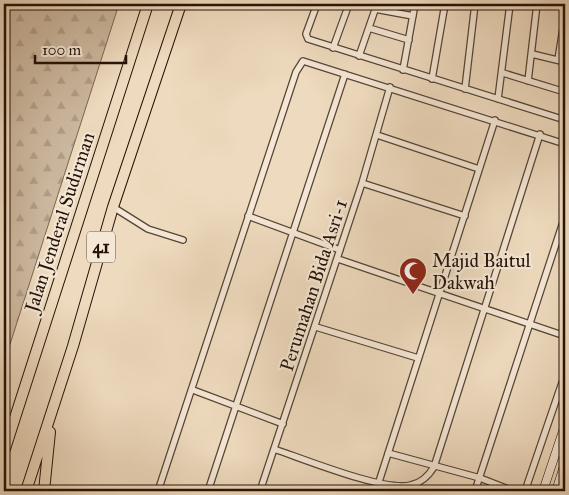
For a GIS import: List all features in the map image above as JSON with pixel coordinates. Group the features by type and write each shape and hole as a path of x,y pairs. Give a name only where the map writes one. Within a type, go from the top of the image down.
{"highway":[{"name":"Jalan Jenderal Sudirman","path":"4,452 148,4"},
{"name":"41","path":"26,491 113,207 181,4"},
{"path":"44,491 46,459 56,396"}],"main road":[{"path":"543,491 565,425"},
{"path":"556,491 565,463"}],"street":[{"path":"316,4 306,37 333,48 565,120"},
{"path":"333,48 349,4"},
{"path":"403,70 416,4"},
{"path":"432,79 445,4"},
{"path":"465,89 475,4"},
{"path":"498,99 503,73 510,4"},
{"path":"528,80 537,4"},
{"path":"359,56 376,6 413,16"},
{"path":"558,60 565,16"},
{"path":"369,28 409,40"},
{"path":"532,54 565,62"},
{"path":"158,491 193,390 248,216 300,65 305,60 540,134 565,144"},
{"path":"503,73 565,92"},
{"path":"208,491 345,74"},
{"name":"Perumahan Bida Asri-1","path":"260,491 338,259 390,87"},
{"path":"376,491 495,120"},
{"path":"274,449 379,483 410,486 425,478 434,466 540,134"},
{"path":"377,135 480,170"},
{"path":"362,183 465,216"},
{"path":"113,207 148,229 183,240"},
{"path":"248,216 294,231 340,250"},
{"path":"475,491 565,216"},
{"path":"338,259 565,336"},
{"path":"316,327 418,358"},
{"path":"525,491 565,374"},
{"path":"193,390 283,424"},
{"path":"388,453 480,478 513,491"}],"green space":[{"path":"4,4 119,4 4,363"}],"place":[{"name":"Majid Baitul Dakwah","path":"413,295"}]}
